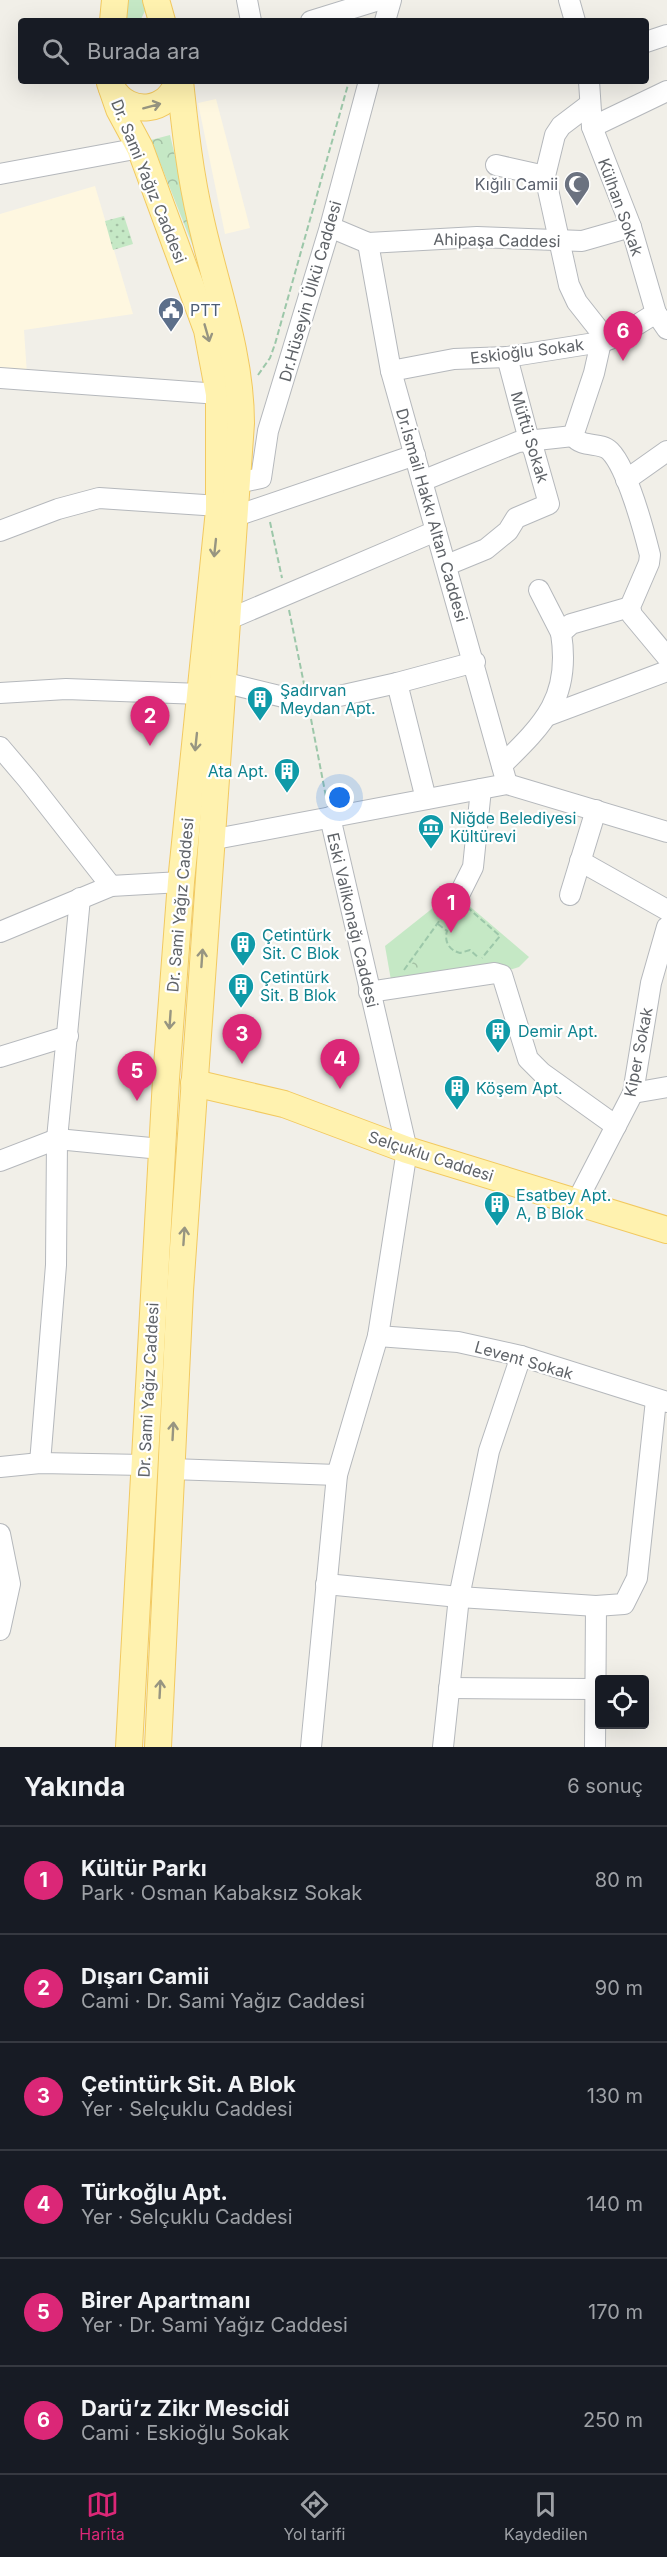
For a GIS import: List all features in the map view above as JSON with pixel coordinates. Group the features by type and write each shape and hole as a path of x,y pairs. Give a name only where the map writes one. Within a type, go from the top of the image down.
{"main road":[{"path":"113,18 115,0"},
{"path":"156,0 161,18"},
{"path":"111,84 124,102 141,108 149,108 165,101 178,84"},
{"name":"Dr. Sami Yağız Caddesi","path":"111,84 119,109 140,148 230,393 238,483 227,511 211,688 181,882 161,1149 129,1747"},
{"name":"Dr. Sami Yağız Caddesi","path":"158,1747 180,1291 210,840 211,688 227,620 230,393 236,362 194,192 179,84"},
{"name":"Selçuklu Caddesi","path":"194,1083 284,1104 407,1150 667,1230"}],"street":[{"path":"248,0 251,18"},
{"path":"321,18 379,0"},
{"path":"387,18 391,0"},
{"path":"569,0 574,18"},
{"path":"649,41 667,35"},
{"name":"Dr.Hüseyin Ülkü Caddesi","path":"238,483 261,478 268,431 330,227 368,84"},
{"name":"Külhan Sokak","path":"589,84 592,127 631,227 664,324"},
{"path":"592,127 667,91"},
{"path":"573,436 604,341 569,285 545,176 555,135 561,126 590,104"},
{"path":"0,174 140,148"},
{"path":"496,165 545,176"},
{"name":"Ahipaşa Caddesi","path":"330,227 368,243 477,237 560,242 582,241 631,227"},
{"name":"Dr.İsmail Hakkı Altan Caddesi","path":"368,243 391,371 475,662 507,784"},
{"name":"Eskioğlu Sokak","path":"391,371 454,359 507,357 604,341 664,324"},
{"name":"Müftü Sokak","path":"447,565 486,549 498,540 516,518 549,504 534,451 528,440 507,357"},
{"path":"0,378 230,393"},
{"path":"422,481 506,446 528,440 573,436"},
{"path":"561,633 571,624 630,607 658,561 647,544 626,480 611,452 605,448 577,442 573,436"},
{"path":"626,480 667,451"},
{"path":"0,531 58,508 99,498 227,511 267,506 415,455"},
{"path":"227,620 436,531"},
{"path":"502,765 533,734 547,716 557,698 562,678 564,660 561,633 539,590"},
{"path":"630,607 637,622 655,640 667,657"},
{"path":"0,693 66,689 211,688 308,703 475,662"},
{"path":"547,716 667,671"},
{"path":"397,683 426,799"},
{"path":"0,747 111,886"},
{"path":"210,840 507,784 667,832"},
{"path":"458,895 473,867 481,789"},
{"path":"570,895 596,810"},
{"name":"Eski Valikonağı Caddesi","path":"330,817 407,1150"},
{"path":"580,861 667,910"},
{"path":"0,932 111,886 181,882"},
{"path":"40,1463 56,1265 57,1138 80,898"},
{"name":"Kiper Sokak","path":"576,1203 633,1093 659,984 667,927"},
{"path":"369,992 495,973 502,975 528,1059 542,1072 616,1126"},
{"path":"0,1057 68,1036"},
{"path":"633,1093 667,1087"},
{"path":"0,1161 57,1138 161,1149"},
{"path":"311,1747 337,1475 378,1336 407,1150"},
{"name":"Levent Sokak","path":"378,1336 458,1342 521,1356 662,1401"},
{"path":"443,1747 459,1597 489,1450 521,1356"},
{"path":"326,1584 459,1597 596,1606 624,1604 637,1578 662,1401"},
{"path":"0,1467 40,1463 144,1465"},
{"path":"171,1469 337,1475"},
{"path":"0,1534 10,1584 0,1630"},
{"path":"596,1606 596,1675"},
{"path":"449,1688 595,1689"},
{"path":"595,1729 595,1747"}],"path":[{"name":"Dr.Hüseyin Ülkü Caddesi","path":"230,393 264,368 275,344 348,84"},
{"name":"Eski Valikonağı Caddesi","path":"267,506 330,817"},
{"path":"396,988 397,980 437,924 458,895 500,936 481,960 470,950 460,953 450,948 445,938 447,931 437,924"}],"shaded area":[{"path":"216,99 250,228 225,234 198,103"},
{"path":"95,186 133,314 24,330 27,375 0,372 0,214"}],"green space":[{"path":"127,0 145,0 145,11 142,18 127,18"},
{"path":"170,135 197,248 194,249 151,140"},
{"path":"124,216 133,244 113,250 105,221"},
{"path":"453,892 529,957 519,967 503,972 392,986 385,946"},
{"path":"419,954 427,955 433,961 430,974 401,979"}],"place":[{"name":"Kığılı Camii","path":"577,207"},
{"name":"PTT","path":"171,333"},
{"name":"Darü’z Zikr Mescidi","path":"623,361"},
{"name":"Şadırvan Meydan Apt.","path":"260,722"},
{"name":"Dışarı Camii","path":"150,746"},
{"name":"Ata Apt.","path":"287,794"},
{"name":"Niğde Belediyesi Kültürevi","path":"431,850"},
{"name":"Kültür Parkı","path":"451,933"},
{"name":"Çetintürk Sit. C Blok","path":"243,967"},
{"name":"Çetintürk Sit. B Blok","path":"241,1009"},
{"name":"Demir Apt.","path":"498,1054"},
{"name":"Çetintürk Sit. A Blok","path":"242,1064"},
{"name":"Türkoğlu Apt.","path":"340,1089"},
{"name":"Birer Apartmanı","path":"137,1101"},
{"name":"Köşem Apt.","path":"457,1111"},
{"name":"Esatbey Apt. A, B Blok","path":"497,1227"}]}
